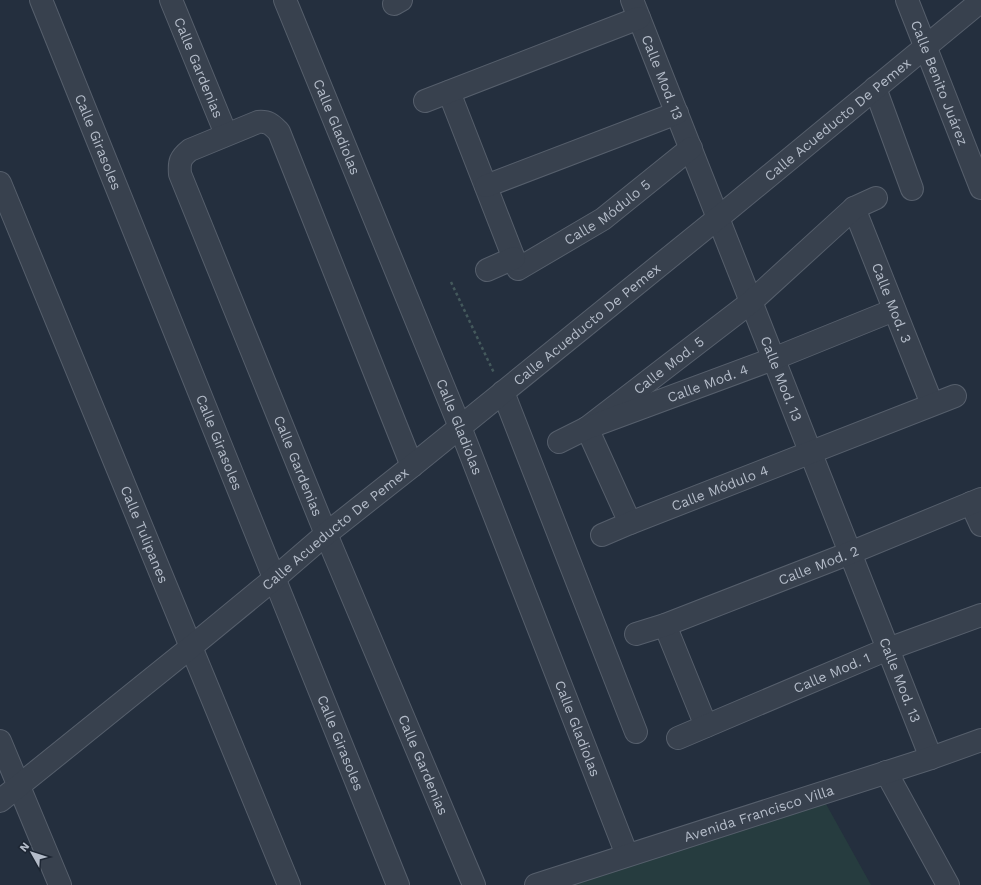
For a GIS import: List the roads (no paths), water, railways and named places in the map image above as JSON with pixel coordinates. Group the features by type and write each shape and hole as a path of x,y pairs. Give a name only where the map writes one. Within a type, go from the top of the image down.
{"street":[{"name":"Calle Girasoles","path":"40,0 398,885"},
{"name":"Calle Gardenias","path":"171,0 226,134"},
{"name":"Calle Gladiolas","path":"285,0 460,427 627,856"},
{"name":"Calle Benito Juárez","path":"906,0 981,188"},
{"name":"Calle Acueducto De Pemex","path":"19,786 191,647 326,534 718,218 981,1"},
{"path":"425,101 449,92 636,9"},
{"name":"Calle Mod. 13","path":"636,9 931,758"},
{"path":"875,88 912,189"},
{"path":"449,92 516,264"},
{"path":"486,186 677,113"},
{"name":"Calle Gardenias","path":"412,466 279,132 265,121 258,122 190,150 182,156 179,165 180,174 326,534 474,885"},
{"name":"Calle Módulo 5","path":"487,270 516,264 603,219 691,148"},
{"name":"Calle Tulipanes","path":"0,183 289,885"},
{"path":"751,302 854,208 876,198"},
{"name":"Calle Mod. 3","path":"854,208 932,404"},
{"name":"Calle Mod. 5","path":"587,428 751,302"},
{"name":"Calle Mod. 4","path":"587,428 773,359 894,310"},
{"path":"503,392 636,732"},
{"path":"810,452 955,396"},
{"path":"559,442 587,428 630,522"},
{"name":"Calle Módulo 4","path":"602,535 630,522 810,452"},
{"path":"976,501 981,525"},
{"name":"Calle Mod. 2","path":"636,634 665,625 850,553 976,501"},
{"name":"Calle Mod. 1","path":"678,738 888,649 981,615"},
{"path":"665,625 706,726"},
{"name":"Avenida Francisco Villa","path":"536,885 931,758 981,740"},
{"path":"0,741 60,885"},
{"path":"886,772 948,885"},
{"path":"0,801 19,786"}]}
